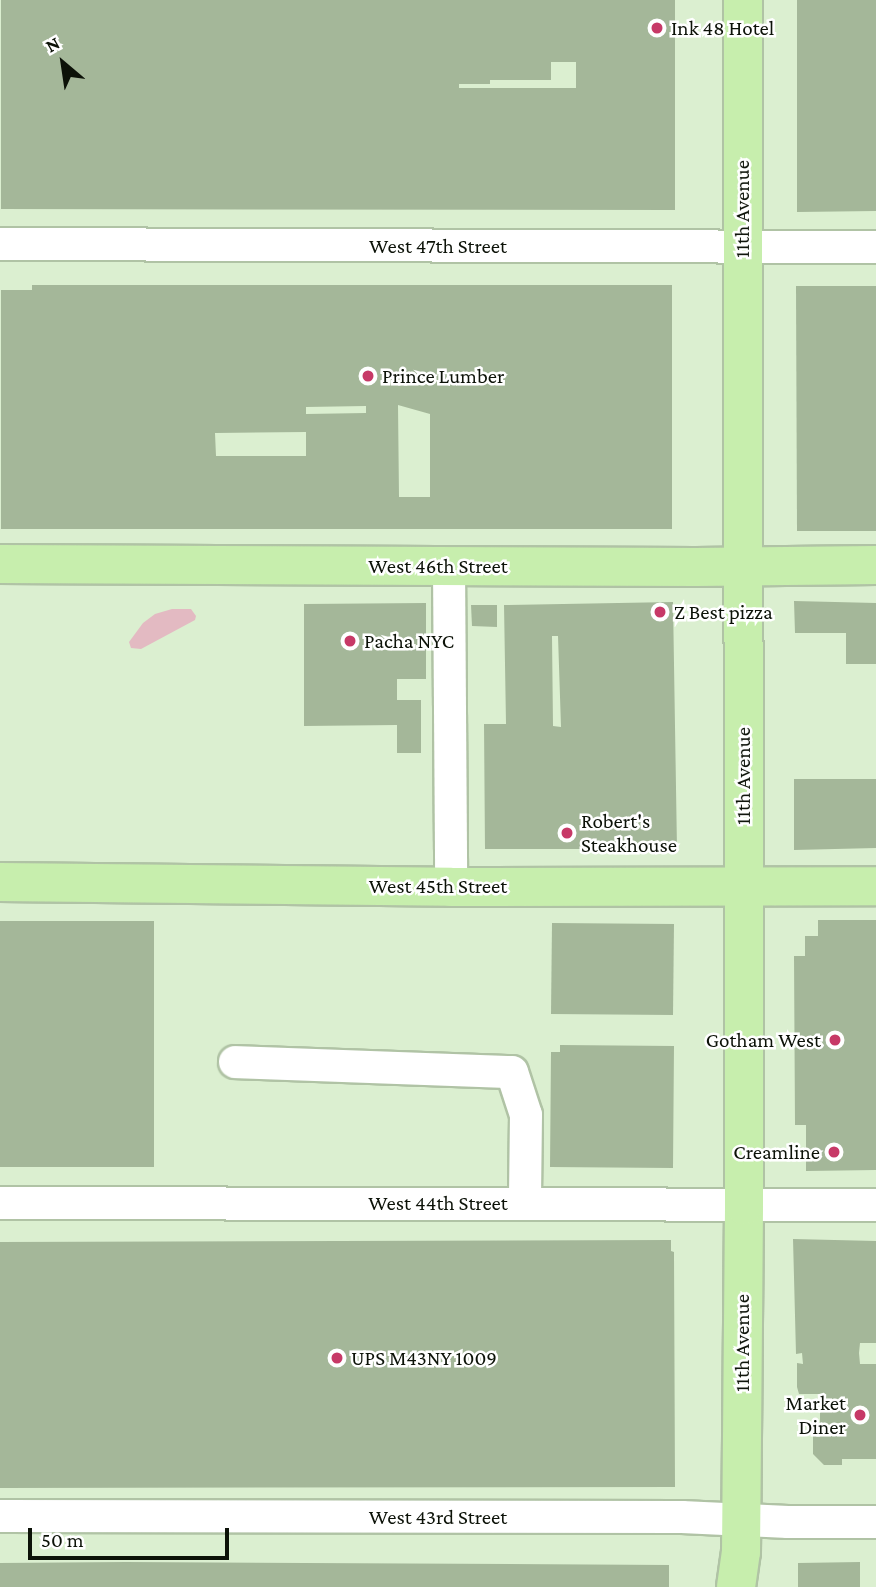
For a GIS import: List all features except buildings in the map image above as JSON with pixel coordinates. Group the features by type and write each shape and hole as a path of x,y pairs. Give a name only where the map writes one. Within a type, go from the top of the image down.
{"main road":[{"name":"11th Avenue","path":"741,1562 744,1205 743,0"},
{"name":"West 46th Street","path":"0,564 742,567 876,565"},
{"name":"West 45th Street","path":"0,882 451,887 876,886"}],"street":[{"name":"West 47th Street","path":"0,244 876,247"},
{"path":"449,566 451,887"},
{"path":"236,1062 512,1072 526,1115 525,1203"},
{"name":"West 44th Street","path":"0,1203 876,1205"},
{"name":"West 43rd Street","path":"0,1516 741,1562 876,1522"}],"shaded area":[{"path":"172,609 191,609 196,616 195,620 141,649 131,648 129,642 143,623 155,614"}],"place":[{"name":"Ink 48 Hotel","path":"657,28"},
{"name":"Prince Lumber","path":"368,376"},
{"name":"Z Best pizza","path":"660,612"},
{"name":"Pacha NYC","path":"350,641"},
{"name":"Robert's Steakhouse","path":"567,833"},
{"name":"Gotham West","path":"835,1040"},
{"name":"Creamline","path":"834,1152"},
{"name":"UPS M43NY 1009","path":"337,1358"},
{"name":"Market Diner","path":"860,1415"}]}
